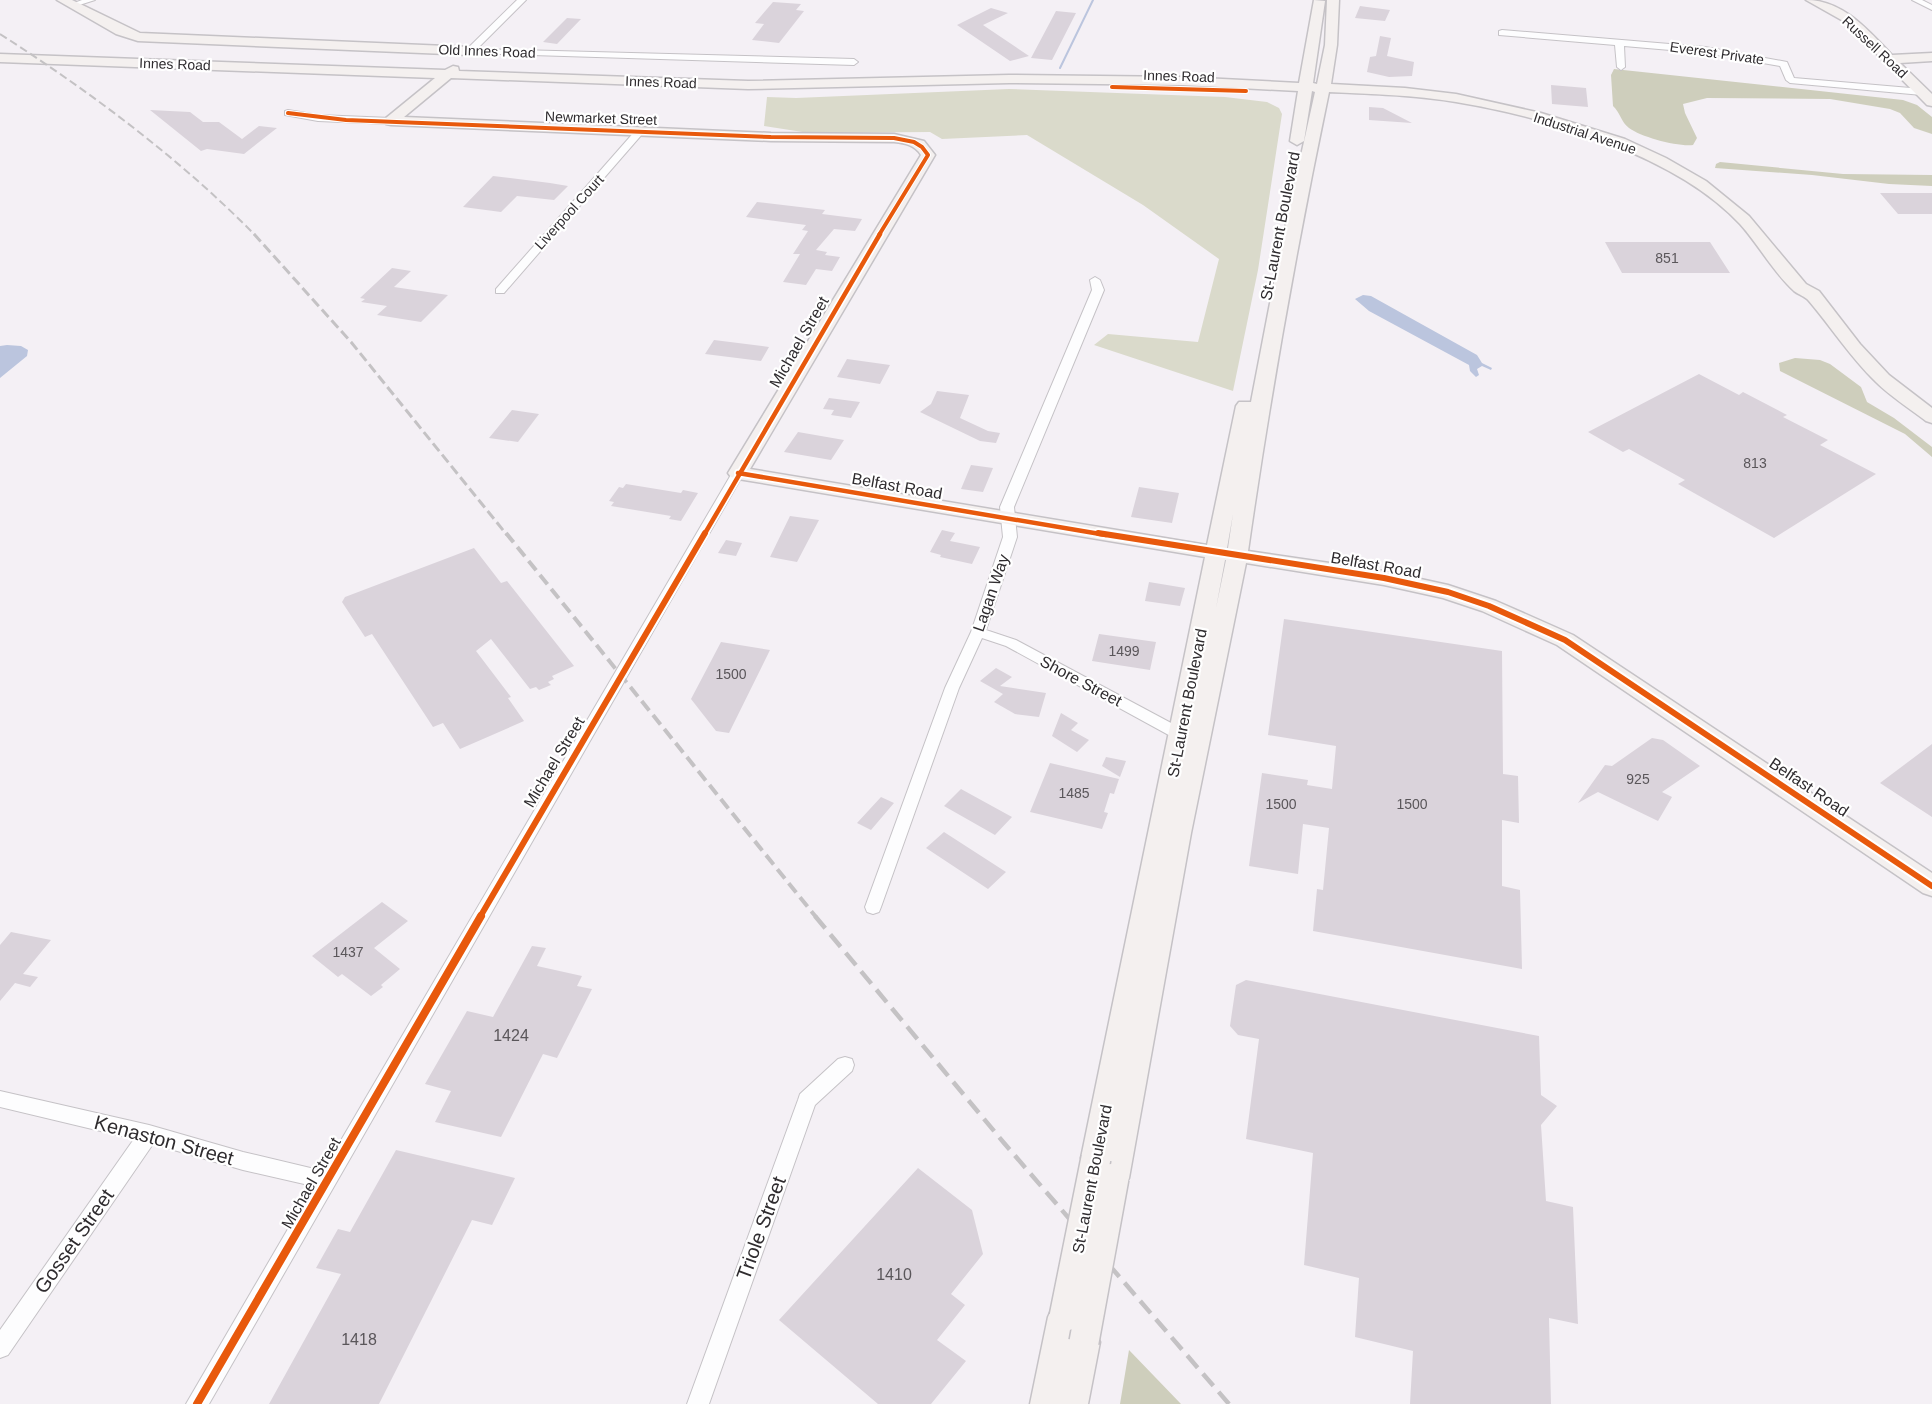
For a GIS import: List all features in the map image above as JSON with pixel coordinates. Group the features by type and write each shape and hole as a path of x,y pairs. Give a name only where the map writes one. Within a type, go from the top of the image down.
{"main road":[{"name":"St-Laurent Boulevard","path":"1046,1404 1064,1317 1105,1168 1176,844 1220,587 1262,391 1275,289 1284,243 1300,118 1319,0"},
{"name":"St-Laurent Boulevard","path":"1284,243 1313,134 1326,74 1331,45 1333,0"},
{"name":"Russell Road","path":"1812,0 1849,19 1932,102"},
{"name":"Old Innes Road","path":"68,3 130,35 449,69"},
{"path":"1269,85 1281,83 1289,78 1311,52"},
{"path":"1891,59 1932,57"},
{"name":"Innes Road","path":"0,58 396,75"},
{"name":"Innes Road","path":"0,63 396,75 449,69 761,91 1030,85 1246,91 1305,90"},
{"path":"396,75 428,69 449,69"},
{"name":"Innes Road","path":"449,69 492,76 760,85 1017,79 1183,81 1269,85 1321,91"},
{"path":"405,109 417,92 449,69"},
{"path":"391,122 449,69"},
{"path":"1326,74 1347,84 1405,92"},
{"path":"396,75 414,85 417,92"},
{"path":"1246,91 1288,100 1294,104 1300,118"},
{"name":"Industrial Avenue","path":"1321,91 1405,92 1456,98 1570,126 1620,142 1661,161 1695,180 1744,219 1800,287 1813,295 1854,348 1883,379 1932,417"},
{"name":"Industrial Avenue","path":"1321,91 1496,108"},
{"path":"1313,134 1336,103 1354,96"},
{"name":"Newmarket Street","path":"391,122 771,137 914,140"},
{"name":"Michael Street","path":"738,473 928,155 924,147 914,140"},
{"name":"Industrial Avenue","path":"1800,287 1802,295 1833,341 1869,382 1900,410 1932,431"},
{"name":"Belfast Road","path":"738,473 1167,545 1384,578 1448,592 1489,606 1565,640 1932,886"},
{"path":"1167,545 1199,537 1233,522 1256,545 1300,565"},
{"path":"1167,545 1199,561 1220,587 1240,579 1252,570 1265,566 1300,565"},
{"name":"St-Laurent Boulevard","path":"1072,1404 1084,1342 1105,1168 1181,735 1220,587"}],"street":[{"path":"68,3 91,0"},
{"path":"449,69 522,0"},
{"path":"1916,0 1932,8"},
{"name":"Everest Private","path":"1502,33 1705,50 1776,61 1787,68 1790,80 1922,92"},
{"path":"1619,42 1621,67"},
{"name":"Old Innes Road","path":"449,69 854,62"},
{"name":"Newmarket Street","path":"288,113 318,118 391,122"},
{"name":"Liverpool Court","path":"500,291 639,132"},
{"name":"Lagan Way","path":"873,907 952,688 978,632 1010,537 1007,507 1098,291 1095,280"},
{"name":"Michael Street","path":"198,1404 738,473"},
{"name":"Shore Street","path":"978,632 1011,643 1181,735"},
{"name":"Triole Street","path":"698,1404 807,1100 845,1065"},
{"name":"Kenaston Street","path":"0,1099 149,1134 243,1161 328,1181"},
{"name":"Gosset Street","path":"0,1348 149,1134"}],"shaded area":[{"path":"1009,89 1225,97 1267,102 1279,108 1282,114 1258,270 1233,391 1094,345 1108,334 1198,342 1219,259 1143,205 1027,135 942,139 930,132 809,133 764,126 767,97 796,98"}],"green space":[{"path":"1614,69 1903,100 1917,105 1932,117 1932,134 1914,128 1900,113 1890,109 1830,99 1707,98 1683,104 1697,138 1693,145 1669,143 1642,135 1624,123 1613,106 1611,75"},
{"path":"1720,162 1843,174 1932,175 1932,186 1715,168"},
{"path":"1795,358 1820,360 1830,364 1861,387 1867,402 1894,418 1932,447 1932,457 1905,434 1780,371 1779,363"},
{"path":"1129,1350 1181,1404 1120,1404"}],"water":[{"path":"1363,295 1371,296 1477,355 1482,363 1492,368 1491,370 1482,366 1477,369 1479,375 1476,377 1470,371 1469,365 1369,311 1355,299"},
{"path":"0,346 21,346 28,350 27,356 0,378"}],"building":[{"path":"773,2 801,4 796,10 804,11 779,43 752,40 764,24 755,23"},
{"path":"1360,6 1390,10 1385,21 1355,18"},
{"path":"991,8 1008,13 983,25 1029,56 1010,61 957,25"},
{"path":"1056,11 1076,13 1052,60 1031,58"},
{"path":"567,18 581,19 557,44 543,42"},
{"path":"1380,36 1391,38 1387,56 1414,62 1412,76 1389,77 1367,72 1370,57 1376,56"},
{"path":"1551,85 1586,88 1588,107 1552,104"},
{"path":"1369,107 1383,108 1412,123 1369,120"},
{"path":"150,110 190,112 203,122 219,122 242,139 259,126 277,128 244,154 207,149 201,151"},
{"path":"493,176 568,186 554,200 517,196 501,212 463,207"},
{"path":"1880,193 1932,193 1932,214 1898,214"},
{"path":"757,202 825,210 822,214 862,219 855,231 834,229 816,250 827,252 825,255 840,257 832,271 816,269 806,285 783,282 800,254 793,254 808,231 802,230 806,225 746,217"},
{"path":"1605,242 1710,242 1730,273 1622,273"},
{"path":"392,268 411,271 394,287 448,295 421,322 377,315 387,306 361,302 365,299 360,298"},
{"path":"714,340 769,347 761,361 705,354"},
{"path":"847,359 890,365 880,384 837,377"},
{"path":"1699,374 1739,395 1743,392 1787,415 1783,417 1828,440 1820,445 1876,474 1774,538 1678,484 1685,480 1629,449 1623,452 1588,432"},
{"path":"937,391 969,395 960,418 988,431 1000,433 996,443 980,441 920,412 931,404"},
{"path":"829,398 860,402 851,418 831,415 834,410 823,409"},
{"path":"512,410 539,414 518,442 489,438"},
{"path":"798,432 844,440 831,460 784,452"},
{"path":"971,465 993,468 983,492 961,489"},
{"path":"626,484 681,493 683,490 698,493 681,521 669,519 671,516 611,506 614,502 609,501 619,487 623,488"},
{"path":"1139,487 1179,493 1172,523 1131,517"},
{"path":"790,516 819,520 797,562 770,557"},
{"path":"942,530 955,533 950,541 980,547 972,564 940,557 941,555 930,552"},
{"path":"726,540 742,543 736,556 718,553"},
{"path":"474,548 501,583 507,581 574,666 552,676 554,679 548,682 551,685 539,690 536,687 530,689 491,639 476,651 511,697 508,698 524,721 460,749 443,723 433,727 372,634 365,637 342,602 345,597"},
{"path":"1149,582 1185,588 1180,606 1145,601"},
{"path":"1284,619 1502,651 1503,774 1518,776 1519,823 1502,820 1502,886 1520,890 1522,969 1313,931 1317,889 1323,890 1329,828 1303,824 1298,874 1249,866 1262,773 1308,780 1307,785 1332,789 1336,746 1268,735"},
{"path":"1099,634 1156,642 1150,670 1092,661"},
{"path":"721,642 770,650 729,733 716,731 691,699"},
{"path":"996,668 1012,677 1000,686 1046,693 1039,717 1015,714 994,702 1003,694 980,681"},
{"path":"1061,713 1078,723 1071,730 1089,740 1077,752 1052,736"},
{"path":"1652,738 1663,740 1700,766 1662,792 1672,797 1658,821 1598,792 1578,803 1605,765 1612,766"},
{"path":"1932,744 1932,817 1880,783"},
{"path":"1106,757 1126,761 1120,777 1102,766"},
{"path":"1050,763 1119,779 1114,794 1110,793 1104,812 1108,813 1102,829 1030,812"},
{"path":"961,789 1012,817 995,835 944,806"},
{"path":"881,797 894,803 871,830 857,823"},
{"path":"944,832 1006,872 988,889 926,848"},
{"path":"382,902 408,921 374,948 400,969 371,996 342,974 338,977 312,956"},
{"path":"11,932 51,940 23,974 38,977 30,987 15,983 0,1001 0,945"},
{"path":"532,946 546,948 537,966 582,976 577,986 592,989 557,1058 543,1054 501,1137 435,1122 451,1091 425,1084 467,1011 493,1017"},
{"path":"1246,980 1539,1036 1541,1095 1557,1106 1541,1125 1546,1201 1573,1207 1578,1324 1549,1318 1551,1404 1410,1404 1413,1351 1355,1337 1359,1278 1304,1265 1313,1153 1246,1139 1259,1039 1238,1035 1230,1026 1236,985"},
{"path":"396,1150 515,1178 492,1225 472,1220 379,1404 269,1404 341,1274 316,1268 338,1229 350,1232"},
{"path":"918,1168 972,1210 983,1254 951,1294 965,1305 937,1340 966,1361 931,1404 878,1404 779,1320"}],"waterway":[{"path":"1060,68 1093,0"}],"railway":[{"path":"0,34 68,79 134,128 196,179 254,234"},
{"path":"254,234 351,342 507,535"},
{"path":"506,533 816,917"},
{"path":"815,916 1004,1143 1229,1404"}],"cycle path":[{"path":"1112,87 1246,91"},
{"path":"197,1404 811,349 928,155 914,142 894,138 771,137 346,120 288,113"},
{"path":"738,473 1167,545 1384,578 1448,592 1489,606 1565,640 1932,886"}]}
